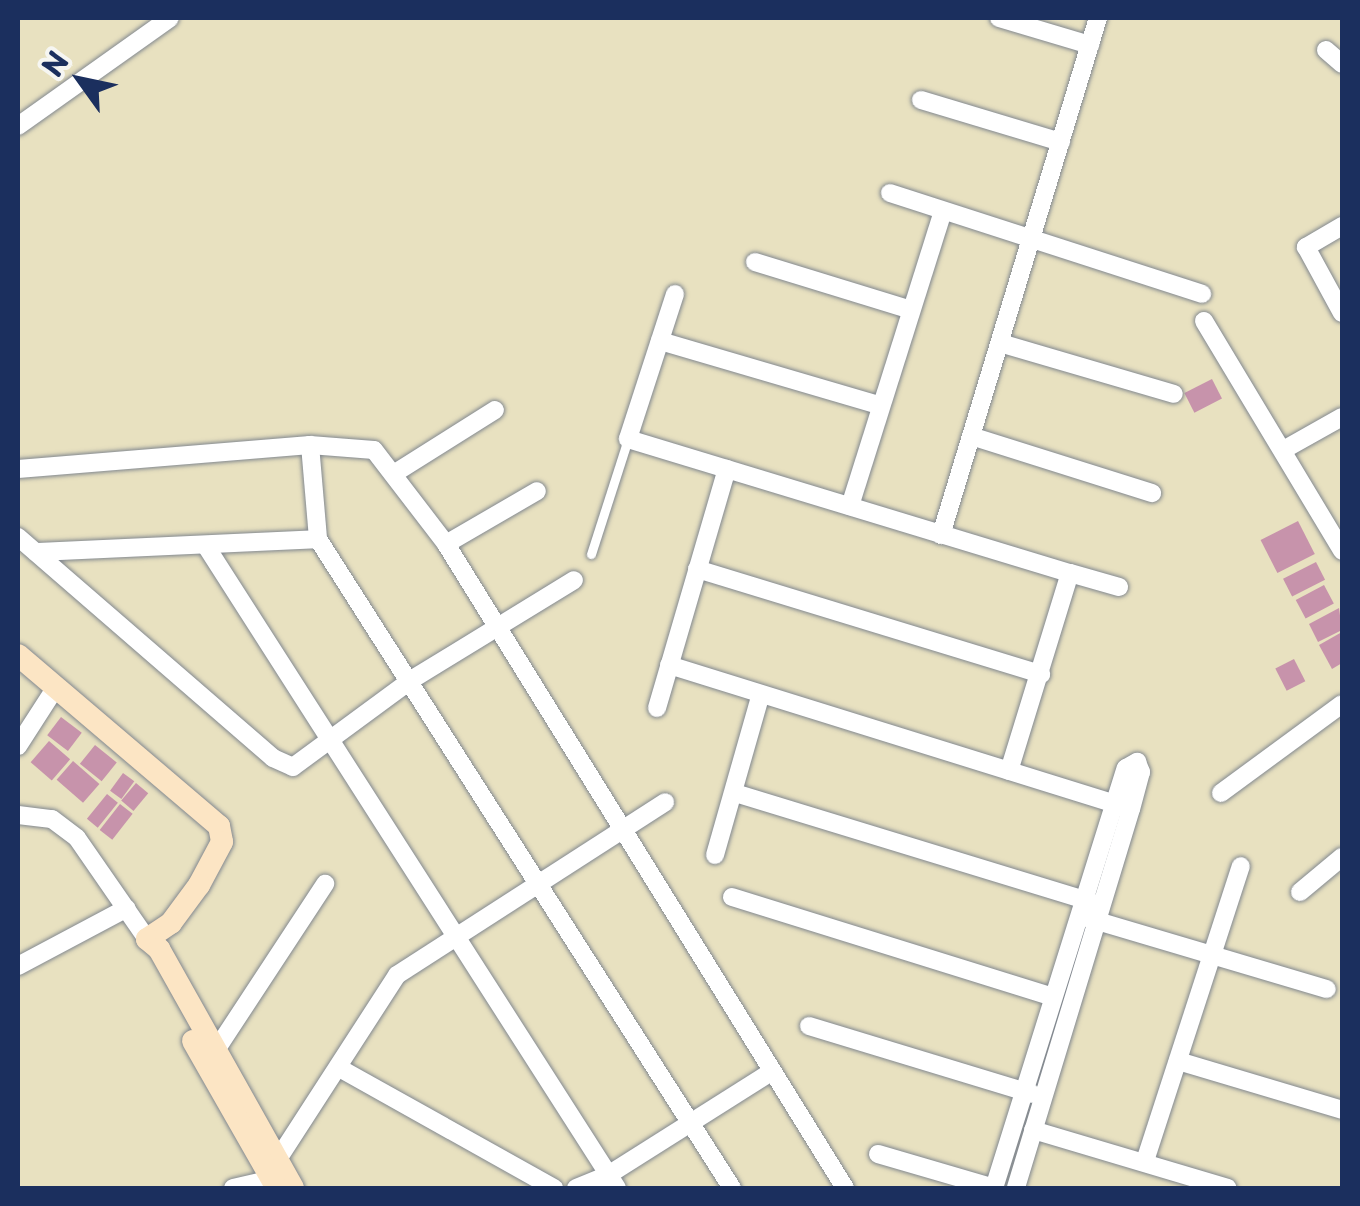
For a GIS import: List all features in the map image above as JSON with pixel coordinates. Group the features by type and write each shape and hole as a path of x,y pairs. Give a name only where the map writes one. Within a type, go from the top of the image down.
{"street":[{"path":"18,126 170,18"},
{"path":"999,18 1090,45"},
{"path":"941,535 1098,18"},
{"path":"1326,50 1342,64"},
{"path":"920,100 1061,142"},
{"path":"890,193 1202,294"},
{"path":"850,506 908,309 943,212"},
{"path":"1342,226 1306,248 1342,313"},
{"path":"755,262 908,309"},
{"path":"675,294 628,439 1119,587"},
{"path":"1204,321 1285,449 1342,551"},
{"path":"660,341 880,405"},
{"path":"1000,343 1174,394"},
{"path":"395,474 495,410"},
{"path":"1285,449 1342,417"},
{"path":"971,436 1152,493"},
{"path":"18,470 364,445 395,474 446,544 619,830 845,1188"},
{"path":"310,446 318,539 732,1188"},
{"path":"657,708 727,469"},
{"path":"446,544 537,491"},
{"path":"18,537 282,764 292,766 411,680 574,580"},
{"path":"36,552 318,539"},
{"path":"206,546 613,1182"},
{"path":"698,569 1041,674"},
{"path":"1009,770 1070,573"},
{"path":"18,656 221,832 200,885 171,923 147,940"},
{"path":"669,666 1123,806 1034,1094 994,1188 878,1154"},
{"path":"18,746 56,687"},
{"path":"715,855 761,694"},
{"path":"1221,793 1342,704"},
{"path":"735,793 1326,989"},
{"path":"233,1188 275,1176 397,975 665,802"},
{"path":"18,815 52,819 78,838 216,1050 275,1176"},
{"path":"1300,892 1342,857"},
{"path":"1144,1162 1241,866"},
{"path":"216,1050 325,884"},
{"path":"732,898 1052,997"},
{"path":"18,966 127,908"},
{"path":"1016,1188 1032,1130 1034,1094 1052,997 1090,910"},
{"path":"147,940 146,956 275,1176 293,1188"},
{"path":"809,1026 1034,1094"},
{"path":"1178,1061 1342,1110"},
{"path":"340,1069 554,1188"},
{"path":"576,1188 613,1182 770,1072"},
{"path":"1032,1130 1228,1188"}],"lane":[{"path":"590,554 628,439"}],"building":[{"path":"1212,379 1222,399 1194,413 1184,393"},
{"path":"1298,521 1315,554 1277,573 1261,540"},
{"path":"1316,562 1325,580 1292,597 1283,579"},
{"path":"1324,585 1334,604 1306,619 1296,600"},
{"path":"1339,608 1342,630 1318,642 1309,624"},
{"path":"1342,632 1342,663 1332,669 1319,645"},
{"path":"1294,659 1305,681 1287,691 1275,669"},
{"path":"61,717 82,733 68,751 47,735"},
{"path":"49,741 70,759 52,781 31,762"},
{"path":"95,745 117,763 102,781 80,764"},
{"path":"73,761 99,784 83,803 57,780"},
{"path":"123,773 134,781 121,799 110,791"},
{"path":"136,783 148,793 133,811 121,801"},
{"path":"107,794 118,803 98,828 87,819"},
{"path":"120,804 133,814 112,840 100,830"}]}
